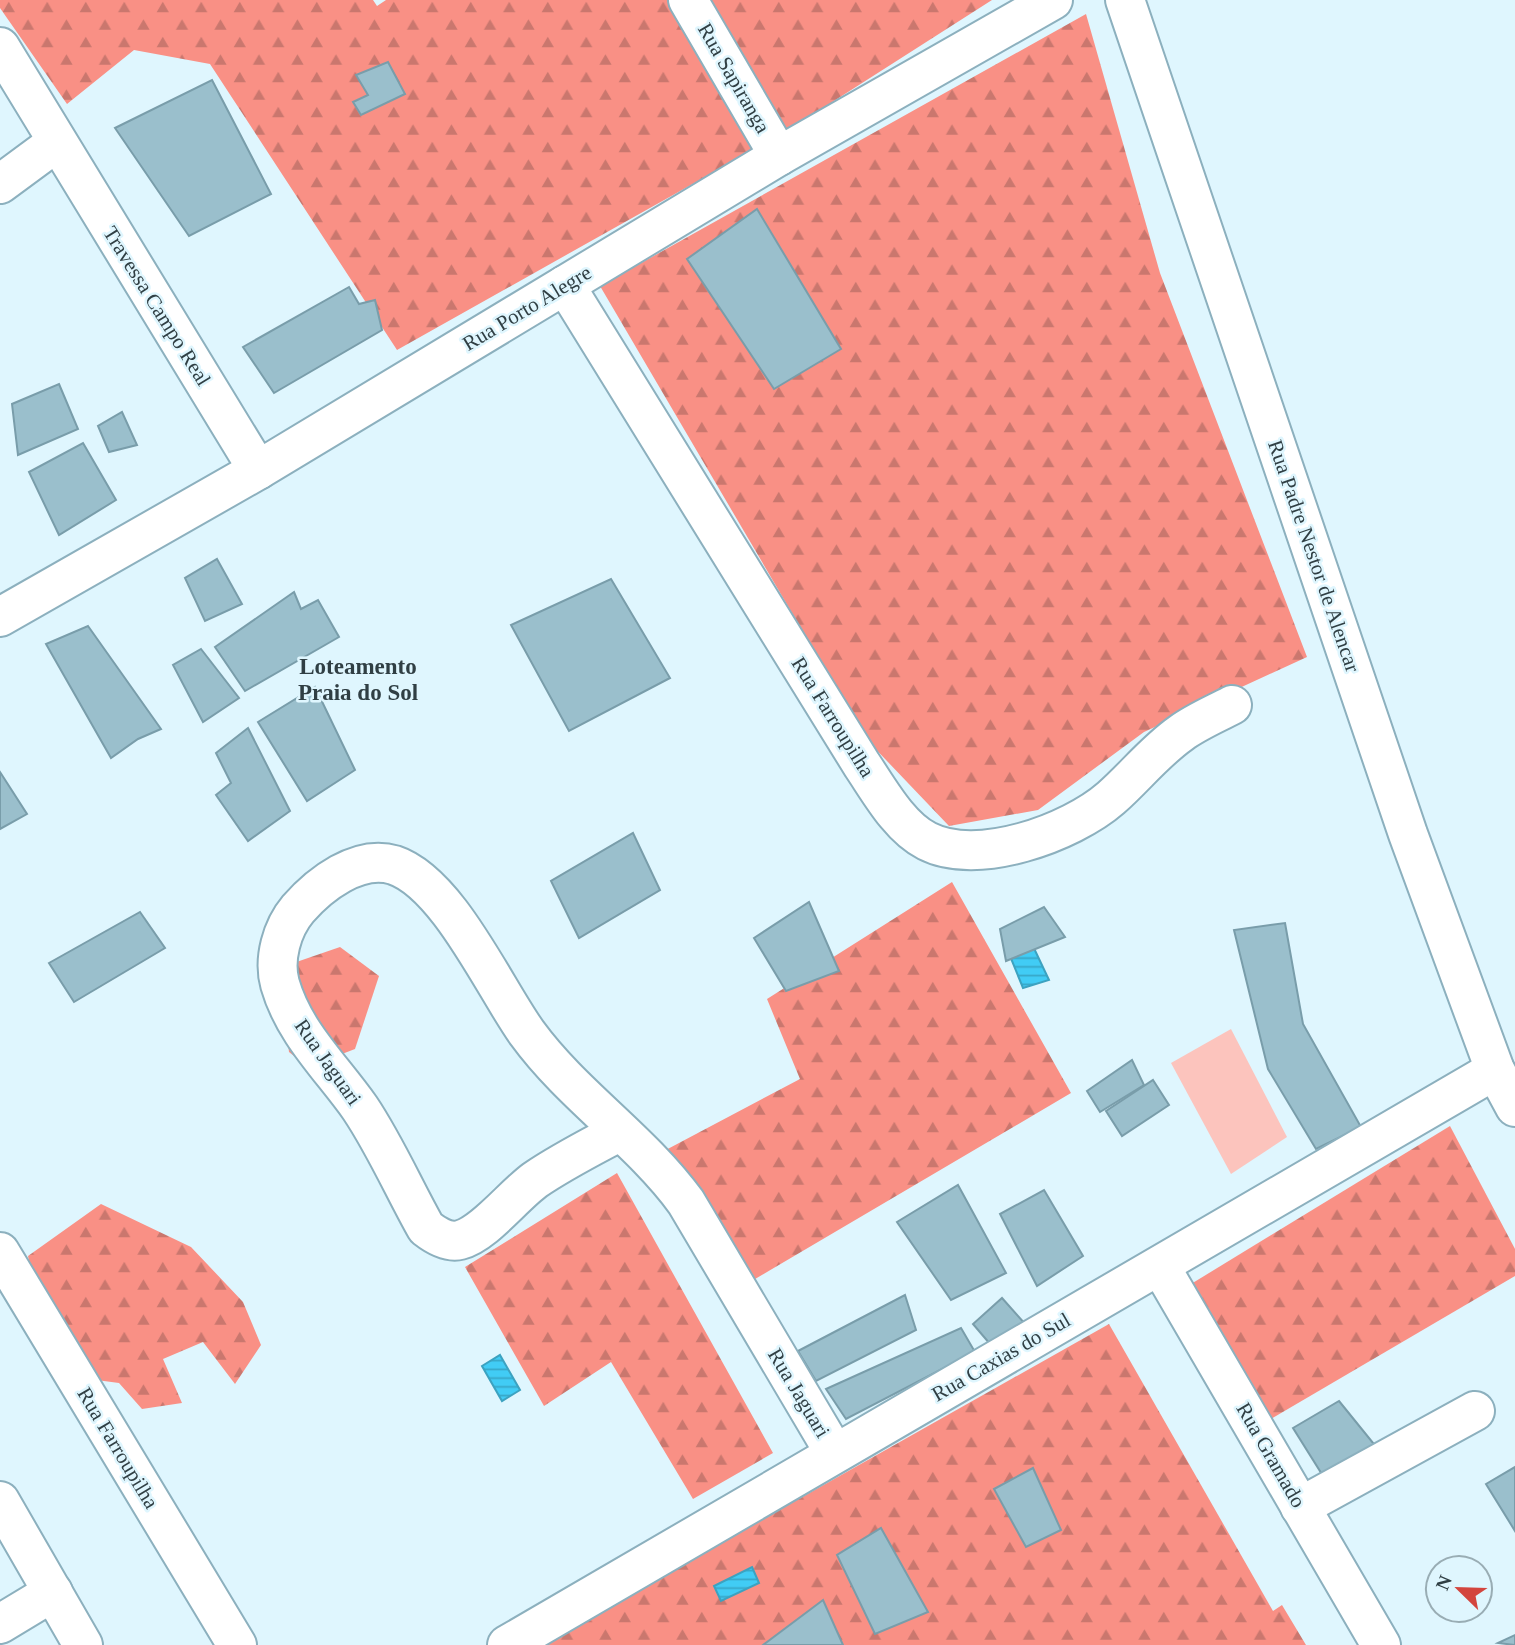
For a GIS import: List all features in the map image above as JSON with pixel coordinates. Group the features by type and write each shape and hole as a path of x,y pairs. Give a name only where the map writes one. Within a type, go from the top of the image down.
{"street":[{"name":"Rua Sapiranga","path":"688,0 779,156"},
{"name":"Rua Porto Alegre","path":"0,617 258,470 779,156 1053,0"},
{"name":"Rua Padre Nestor de Alencar","path":"1125,0 1408,835 1495,1070 1515,1107"},
{"name":"Travessa Campo Real","path":"0,47 258,470"},
{"path":"0,184 57,142"},
{"name":"Rua Farroupilha","path":"565,285 862,765 907,826 927,841 965,852 1009,846 1073,822 1110,799 1147,761 1182,732 1232,705"},
{"name":"Rua Jaguari","path":"619,1132 537,1179 507,1202 481,1230 458,1241 439,1238 426,1228 360,1109 304,1036 279,982 279,951 288,920 309,897 338,875 365,864 393,864 415,876 436,896 468,937 528,1035 619,1132 646,1153 685,1202 834,1452"},
{"name":"Rua Caxias do Sul","path":"507,1645 834,1452 1495,1070"},
{"name":"Rua Farroupilha","path":"0,1252 237,1645"},
{"name":"Rua Gramado","path":"1160,1266 1381,1645"},
{"path":"1300,1507 1475,1411"},
{"path":"0,1501 83,1645"},
{"path":"0,1624 52,1592"}],"green space":[{"path":"0,0 373,0 377,6 386,0 992,0 787,131 397,350 210,64 134,50 67,104 0,8"},
{"path":"1086,14 1160,273 1307,657 1144,732 1038,810 949,826 866,739 600,286"},
{"path":"952,882 1071,1093 750,1282 662,1152 800,1079 767,999"},
{"path":"340,947 379,976 355,1049 308,1067 289,1052 279,968"},
{"path":"1450,1126 1515,1249 1515,1276 1269,1420 1191,1284"},
{"path":"617,1173 773,1453 693,1499 611,1362 544,1406 465,1267"},
{"path":"101,1204 191,1247 243,1302 261,1345 235,1384 203,1342 163,1359 182,1403 142,1409 119,1383 51,1374 28,1256"},
{"path":"1109,1324 1273,1611 1282,1605 1306,1645 540,1645"}],"shaded area":[{"path":"1231,1029 1287,1137 1231,1174 1171,1063"}],"water":[{"path":"1031,942 1049,980 1023,988 1008,951"},
{"path":"500,1355 520,1390 502,1401 482,1366"},
{"path":"752,1567 759,1583 721,1601 714,1586"}],"building":[{"path":"388,62 405,94 361,115 353,102 368,95 356,75"},
{"path":"212,80 271,194 189,236 115,128"},
{"path":"757,209 841,349 774,389 687,259"},
{"path":"349,287 359,304 375,300 382,330 274,393 243,347"},
{"path":"59,384 78,429 18,455 12,404"},
{"path":"122,412 137,445 109,452 98,426"},
{"path":"83,443 116,500 59,535 29,472"},
{"path":"217,559 242,604 205,621 185,578"},
{"path":"611,579 670,678 569,731 511,625"},
{"path":"294,592 301,609 318,600 339,637 245,691 215,647"},
{"path":"88,626 161,729 138,739 111,758 46,644"},
{"path":"201,649 239,698 203,722 173,665"},
{"path":"315,687 355,770 307,801 258,722"},
{"path":"248,728 290,811 248,841 216,795 231,783 216,753"},
{"path":"0,772 27,814 0,829"},
{"path":"633,833 660,890 579,938 551,881"},
{"path":"809,902 839,971 786,991 754,938"},
{"path":"1044,907 1065,937 1006,961 1000,929"},
{"path":"140,912 165,948 74,1002 49,963"},
{"path":"1285,923 1303,1024 1361,1127 1316,1149 1268,1069 1234,930"},
{"path":"1132,1060 1144,1085 1100,1112 1087,1091"},
{"path":"1153,1080 1169,1105 1122,1136 1106,1111"},
{"path":"958,1185 1006,1273 951,1300 897,1222"},
{"path":"1044,1190 1083,1256 1037,1286 1000,1214"},
{"path":"905,1295 916,1330 816,1381 798,1351"},
{"path":"1002,1298 1026,1325 996,1351 973,1324"},
{"path":"961,1328 975,1352 846,1419 826,1389"},
{"path":"1339,1401 1382,1454 1330,1487 1293,1428"},
{"path":"1515,1467 1515,1531 1486,1484"},
{"path":"1033,1468 1061,1530 1026,1547 994,1489"},
{"path":"881,1528 928,1612 875,1634 837,1555"},
{"path":"823,1600 843,1645 763,1645"},
{"path":"1515,1635 1515,1645 1498,1643"}],"district":[{"name":"Loteamento Praia do Sol","path":"358,679"}]}
